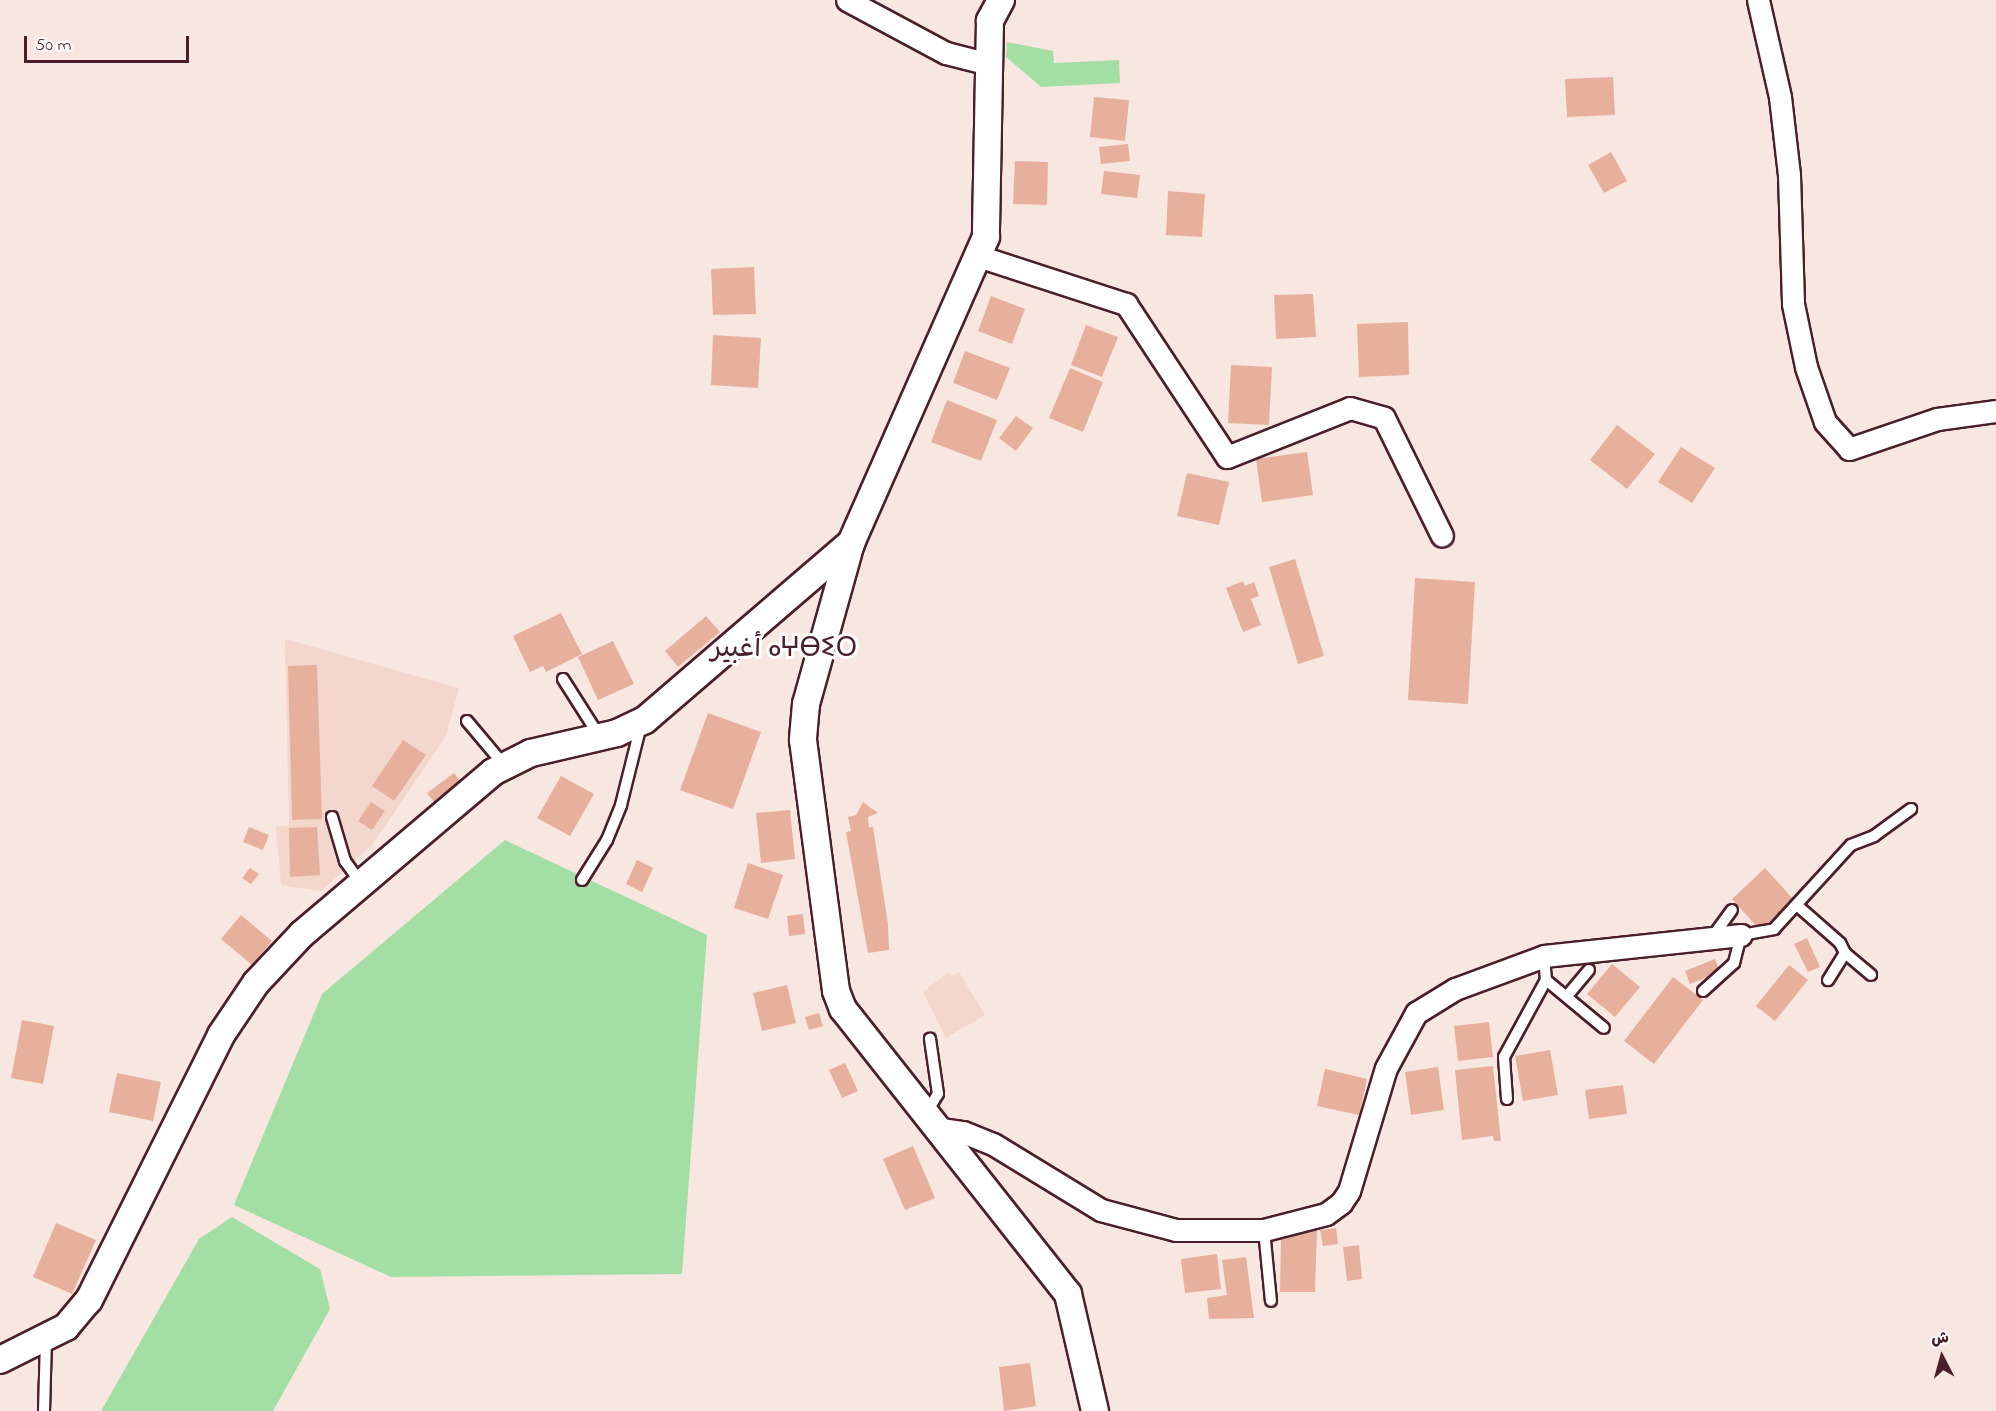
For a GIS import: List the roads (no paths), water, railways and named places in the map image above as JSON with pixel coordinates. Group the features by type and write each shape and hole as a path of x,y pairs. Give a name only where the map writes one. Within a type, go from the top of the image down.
{"street":[{"path":"847,0 946,53 989,64"},
{"path":"1001,0 990,21 986,237 851,543 806,704 803,740 836,991 843,1009 934,1121 1068,1294 1095,1411"},
{"path":"1758,0 1782,108 1793,304 1806,366 1825,422 1849,448 1937,419 1996,411"},
{"path":"978,256 1126,304 1227,456 1350,408 1384,417 1442,536"},
{"path":"0,1360 66,1327 89,1300 238,1008 302,934 504,765 531,753 600,737 642,722 851,543"},
{"path":"934,1121 993,1144 1101,1210 1176,1230 1264,1230 1326,1214 1341,1203 1349,1191 1386,1068 1416,1013 1455,989 1544,956 1713,936 1741,935"}],"lane":[{"path":"563,679 600,737"},
{"path":"467,721 504,765"},
{"path":"582,879 607,840 621,805 642,722"},
{"path":"1703,991 1734,963 1741,935 1774,929 1799,907 1851,845 1874,836 1911,809"},
{"path":"332,817 345,861 361,884"},
{"path":"1799,907 1840,943 1845,953 1871,975"},
{"path":"1713,936 1732,910"},
{"path":"1828,980 1845,953"},
{"path":"1507,1099 1504,1057 1546,980 1544,956"},
{"path":"1567,996 1589,970"},
{"path":"1546,980 1604,1028"},
{"path":"930,1039 938,1094 934,1121"},
{"path":"1264,1230 1271,1301"},
{"path":"44,1411 46,1339"}],"district":[{"name":"أغبير ⴰⵖⴱⵉⵔ","path":"784,650"}]}
